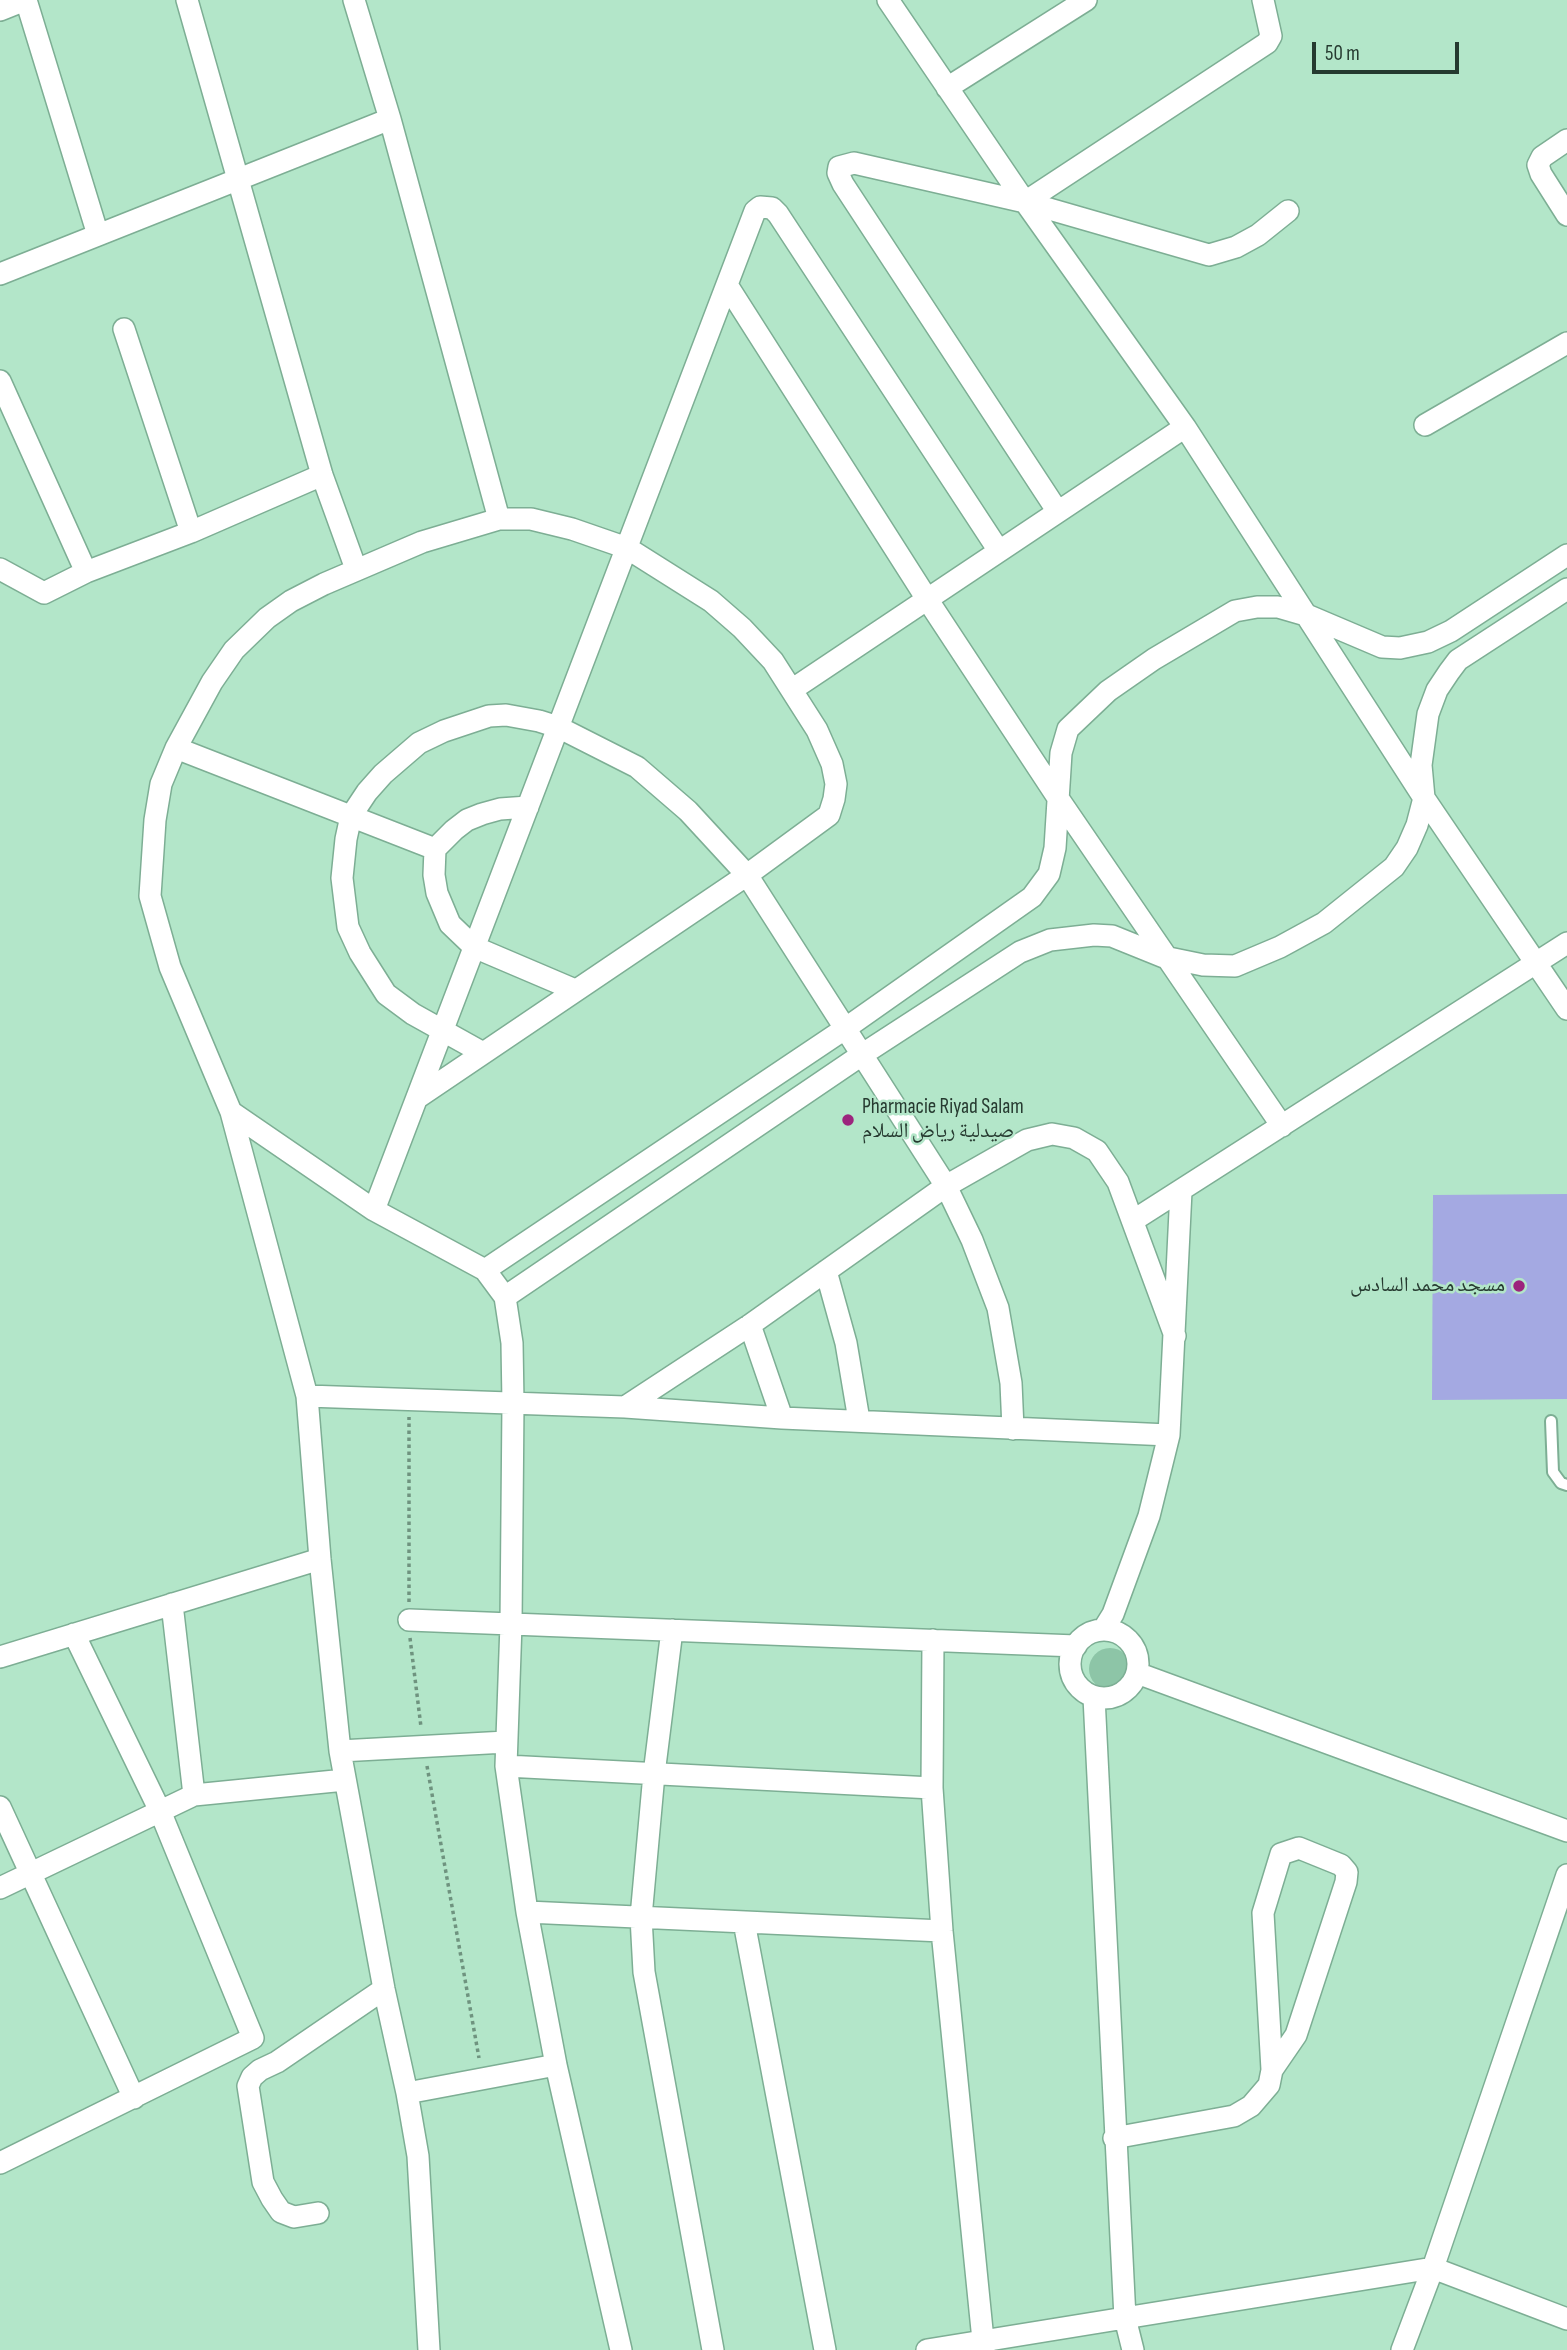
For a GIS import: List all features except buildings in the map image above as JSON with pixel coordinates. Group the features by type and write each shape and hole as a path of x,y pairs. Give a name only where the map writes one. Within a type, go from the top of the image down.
{"street":[{"path":"0,10 26,0 98,235"},
{"path":"187,0 322,475 356,569"},
{"path":"354,0 390,119 499,519"},
{"path":"888,0 1025,202 1185,427 1424,798 1567,1009"},
{"path":"947,88 1086,0"},
{"path":"1025,202 1268,43 1270,34 1263,0"},
{"path":"0,274 390,119"},
{"path":"1567,140 1542,157 1538,165 1567,215"},
{"path":"1058,512 843,184 838,170 841,166 854,163 1025,202 1209,255 1236,247 1288,211"},
{"path":"374,1210 755,211 763,206 772,208 999,551"},
{"path":"727,285 927,599 1058,798 1164,957 1282,1126"},
{"path":"124,329 191,532"},
{"path":"1425,425 1567,343"},
{"path":"0,381 86,572"},
{"path":"793,689 1185,427"},
{"path":"0,569 44,593 86,572 191,532 322,475"},
{"path":"417,1098 747,875 829,814 835,799 836,784 832,764 817,730 773,661 742,628 711,601 627,548 572,529 531,519 499,519 422,542 356,569 291,601 267,618 234,650 212,682 176,748 161,784 155,820 150,896 170,967 231,1112 307,1396 320,1559 340,1751 418,2156 429,2350"},
{"path":"485,1270 846,1028 1032,897 1049,874 1055,848 1060,752 1068,729 1108,691 1154,659 1235,611 1257,607 1278,607 1309,616 1382,647 1399,648 1428,642 1451,631 1567,555"},
{"path":"505,1297 863,1054 1020,952 1050,940 1071,936 1112,936 1164,957 1203,965 1236,965 1280,947 1324,923 1394,867 1412,836 1424,798 1421,765 1424,733 1437,690 1458,660 1567,589"},
{"path":"483,1053 412,1014 386,994 359,953 348,927 342,878 351,816 367,792 399,758 419,743 444,731 489,716 506,715 540,720 558,727 600,746 655,780 688,811 747,875 946,1186 972,1240 998,1308 1011,1383 1013,1429"},
{"path":"176,748 435,849"},
{"path":"528,807 500,809 467,820 435,849 434,875 442,910 450,924 474,947 575,990"},
{"path":"1135,1220 1567,943"},
{"path":"231,1112 374,1210 485,1270 505,1297 512,1343 513,1403 511,1624 506,1766 527,1912 556,2065 621,2350"},
{"path":"625,1407 750,1325 946,1186 1027,1140 1052,1134 1074,1138 1097,1151 1118,1182 1135,1220 1175,1336"},
{"path":"1103,1630 1114,1614 1149,1516 1169,1435 1181,1191"},
{"path":"826,1270 846,1343 859,1420"},
{"path":"750,1325 782,1419"},
{"path":"307,1396 625,1407 782,1419 859,1420 1169,1435"},
{"path":"0,1657 320,1559"},
{"path":"172,1604 194,1795"},
{"path":"409,1620 1076,1646"},
{"path":"672,1630 654,1774 641,1917 644,1972 713,2350"},
{"path":"1103,1630 1116,1632 1127,1638 1135,1648 1138,1661 1137,1673 1132,1683 1115,1697 1094,1697 1077,1685 1070,1666 1076,1646 1088,1635 1103,1630"},
{"path":"3,2154 134,2098 253,2038 160,1811 74,1634"},
{"path":"933,1640 932,1788 942,1931 983,2345"},
{"path":"1137,1673 1567,1831"},
{"path":"1094,1697 1125,2318 1133,2350"},
{"path":"340,1751 506,1742"},
{"path":"506,1766 932,1788"},
{"path":"0,1888 194,1795 345,1780"},
{"path":"0,1807 134,2098"},
{"path":"1115,2138 1234,2116 1251,2106 1269,2085 1272,2070 1263,1913 1281,1854 1299,1848 1341,1865 1346,1872 1346,1882 1296,2035 1272,2070"},
{"path":"1402,2350 1433,2268 1567,1875"},
{"path":"527,1912 942,1931"},
{"path":"744,1922 824,2349"},
{"path":"318,2213 294,2217 281,2211 272,2199 263,2182 248,2086 252,2077 260,2070 277,2062 384,1989"},
{"path":"407,2093 556,2065"},
{"path":"928,2350 983,2345 1125,2318 1433,2268 1567,2319"}],"lane":[{"path":"1551,1421 1553,1472 1561,1483 1567,1485"}],"green space":[{"path":"1110,1648 1125,1654 1131,1669 1125,1684 1110,1690 1095,1684 1089,1669 1095,1654"}],"place":[{"name":"Pharmacie Riyad Salam صيدلية رياض السلام","path":"848,1120"},
{"name":"مسجد محمد السادس","path":"1519,1286"}]}
